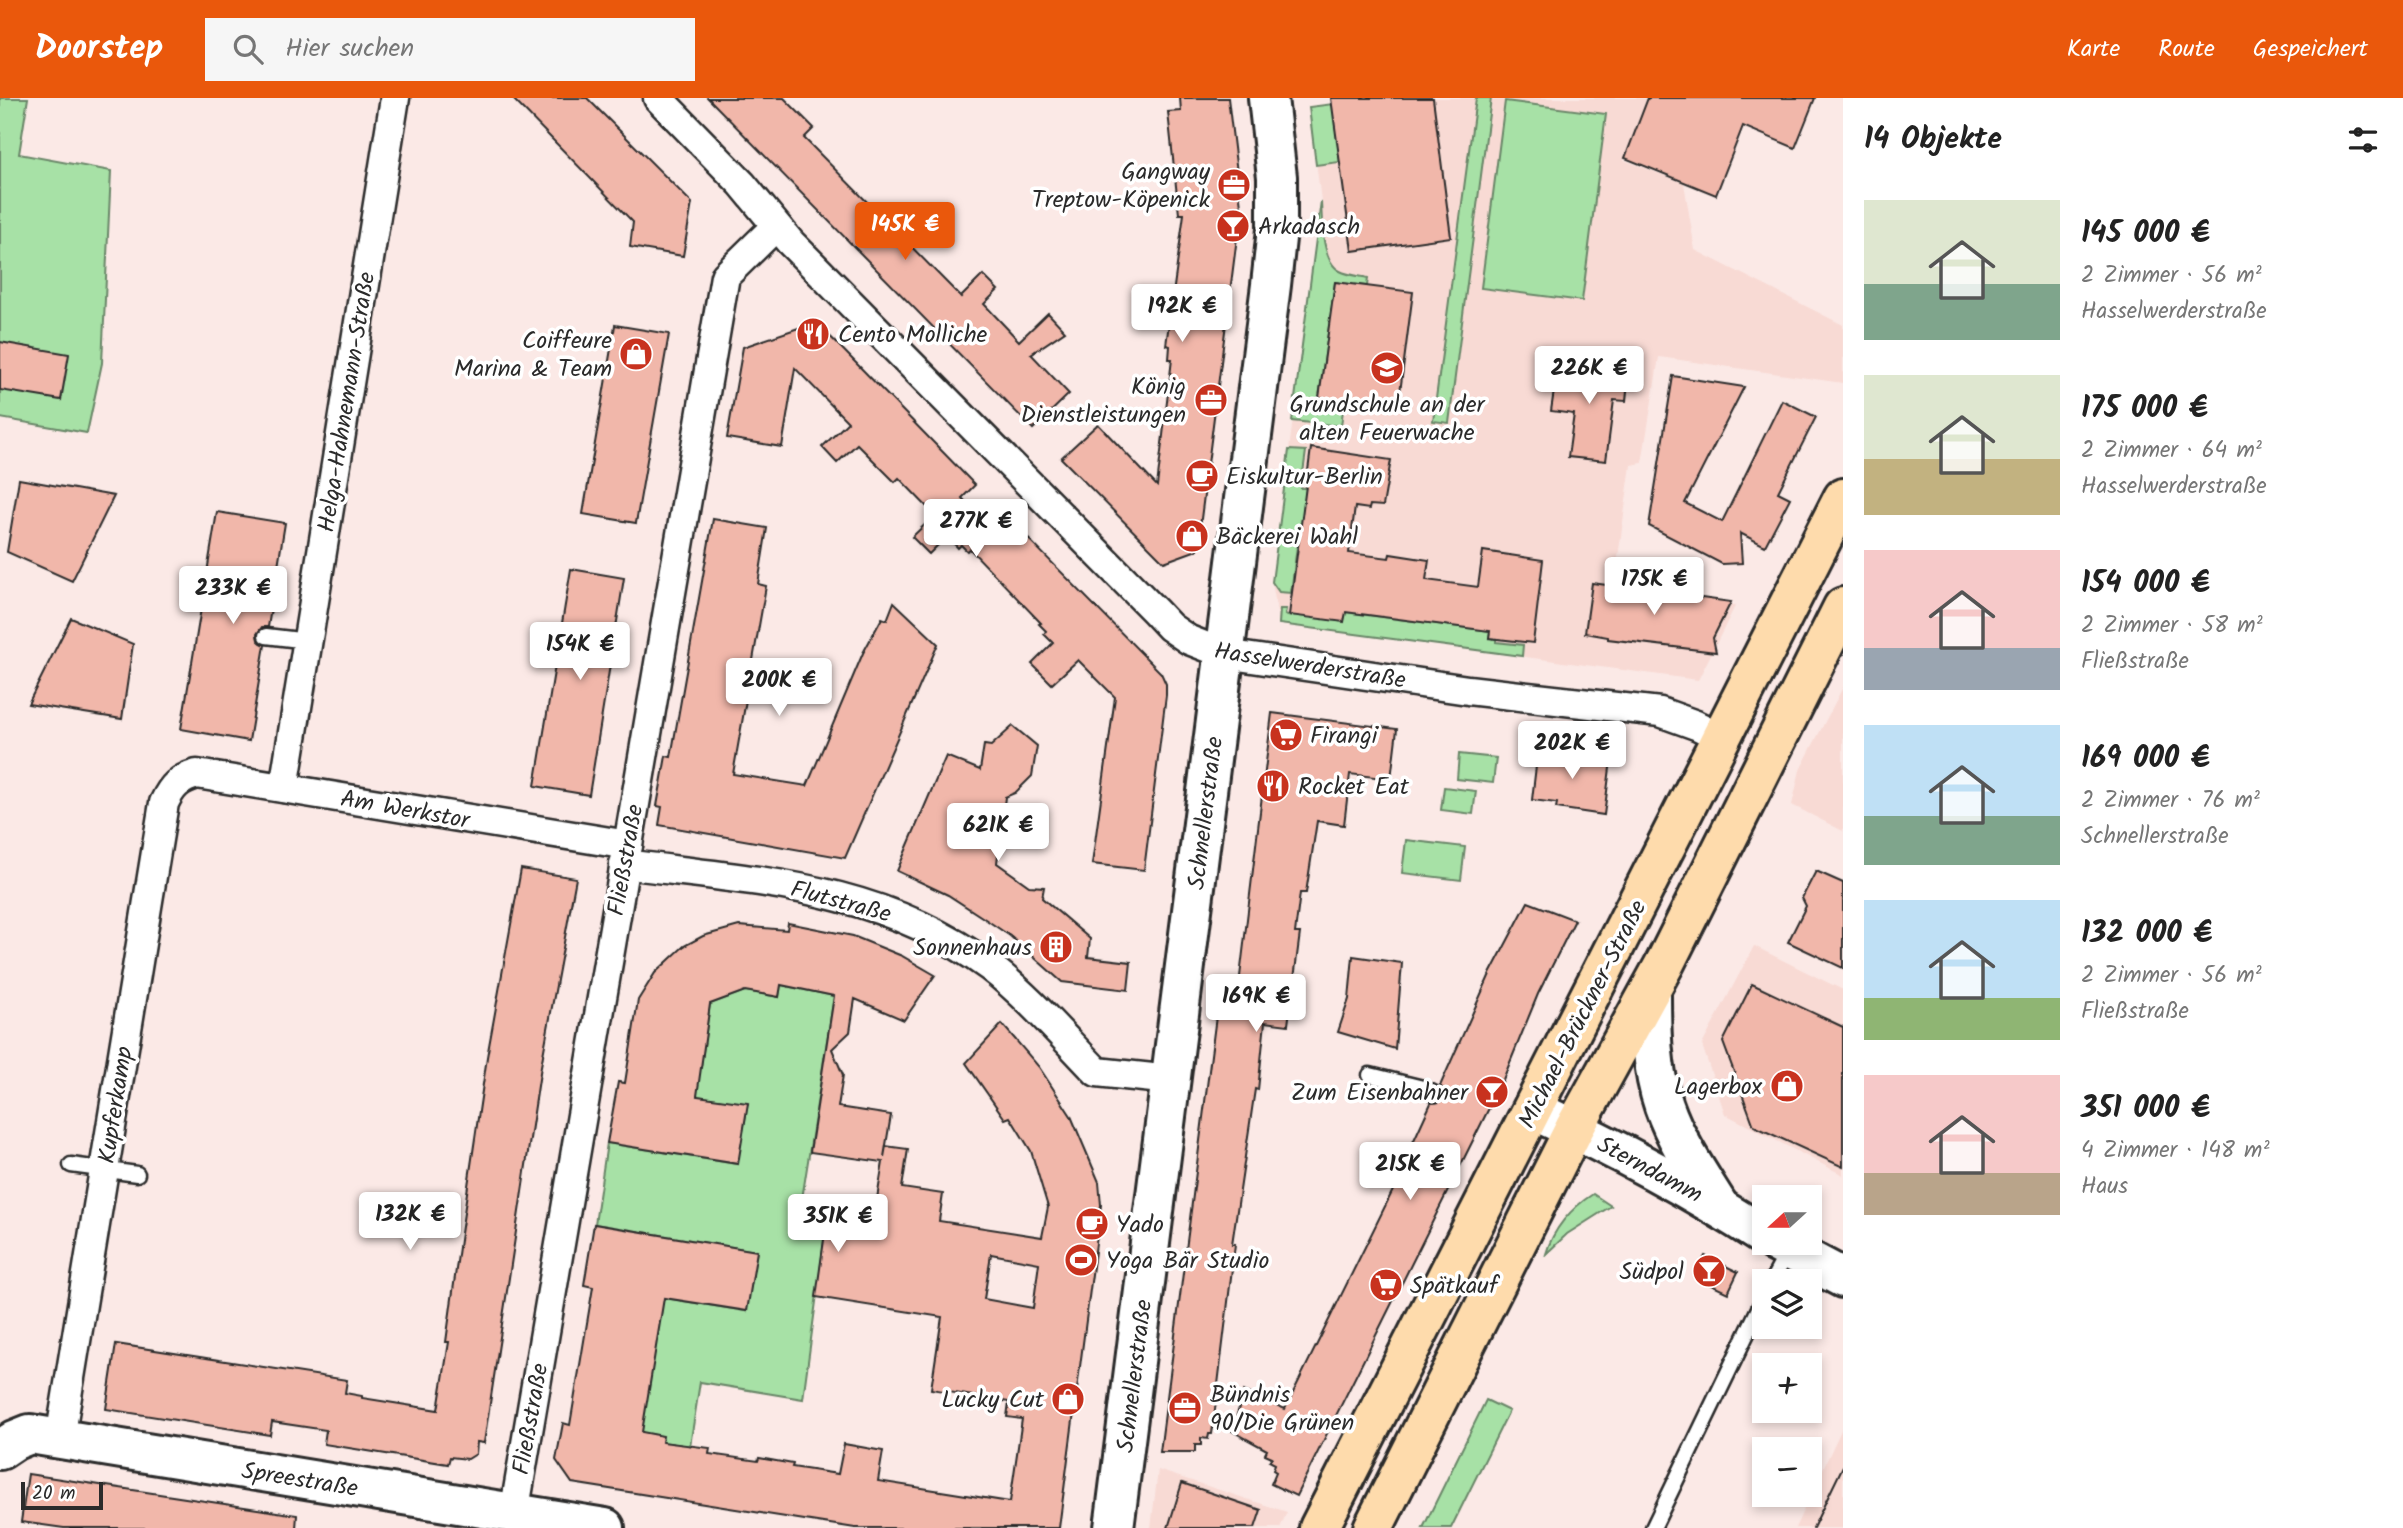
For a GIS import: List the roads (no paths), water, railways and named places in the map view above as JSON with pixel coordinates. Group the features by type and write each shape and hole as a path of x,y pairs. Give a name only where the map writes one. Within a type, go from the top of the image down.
{"main road":[{"name":"Michael-Brückner-Straße","path":"1319,1528 1843,498"},
{"name":"Michael-Brückner-Straße","path":"1373,1528 1574,1129 1651,989 1843,607"}],"street":[{"name":"Helga-Hahnemann-Straße","path":"284,788 395,98"},
{"name":"Hasselwerderstraße","path":"658,98 742,184 775,227 1170,627 1189,640 1225,653 1455,688 1660,712 1723,738"},
{"name":"Schnellerstraße","path":"1114,1528 1277,229 1277,177 1268,98"},
{"name":"Fließstraße","path":"514,1514 725,276 775,227"},
{"name":"Am Werkstor","path":"183,778 197,774 284,788 626,854"},
{"name":"Kupferkamp","path":"61,1440 164,803 172,786 183,778"},
{"name":"Flutstraße","path":"626,854 798,887 869,904 921,924 993,969 1097,1072 1171,1080"},
{"path":"1651,989 1651,1033 1664,1108 1691,1161 1719,1207"},
{"name":"Sterndamm","path":"1533,1110 1574,1129 1719,1207 1752,1234"},
{"name":"Sterndamm","path":"1783,1255 1843,1278"},
{"name":"Spreestraße","path":"6,1439 30,1434 605,1528"}],"lane":[{"path":"266,636 307,641"},
{"path":"1370,1075 1423,1088 1435,1094"},
{"path":"71,1165 137,1174"},
{"path":"1653,1528 1752,1323"}],"tram line":[{"path":"1813,1528 1843,1466"}],"place":[{"name":"Gangway Treptow-Köpenick","path":"1234,185"},
{"name":"Arkadasch","path":"1233,226"},
{"name":"Cento Molliche","path":"813,334"},
{"name":"Coiffeure Marina & Team","path":"636,354"},
{"name":"Grundschule an der alten Feuerwache","path":"1387,368"},
{"name":"König Dienstleistungen","path":"1211,400"},
{"name":"Eiskultur-Berlin","path":"1202,476"},
{"name":"Bäckerei Wahl","path":"1192,536"},
{"name":"Firangi","path":"1286,735"},
{"name":"Rocket Eat","path":"1273,786"},
{"name":"Sonnenhaus","path":"1056,947"},
{"name":"Lagerbox","path":"1787,1086"},
{"name":"Zum Eisenbahner","path":"1492,1092"},
{"name":"Yado","path":"1092,1224"},
{"name":"Yoga Bär Studio","path":"1081,1260"},
{"name":"Südpol","path":"1709,1271"},
{"name":"Spätkauf","path":"1386,1285"},
{"name":"Lucky Cut","path":"1068,1399"},
{"name":"Bündnis 90/Die Grünen","path":"1185,1408"}]}
